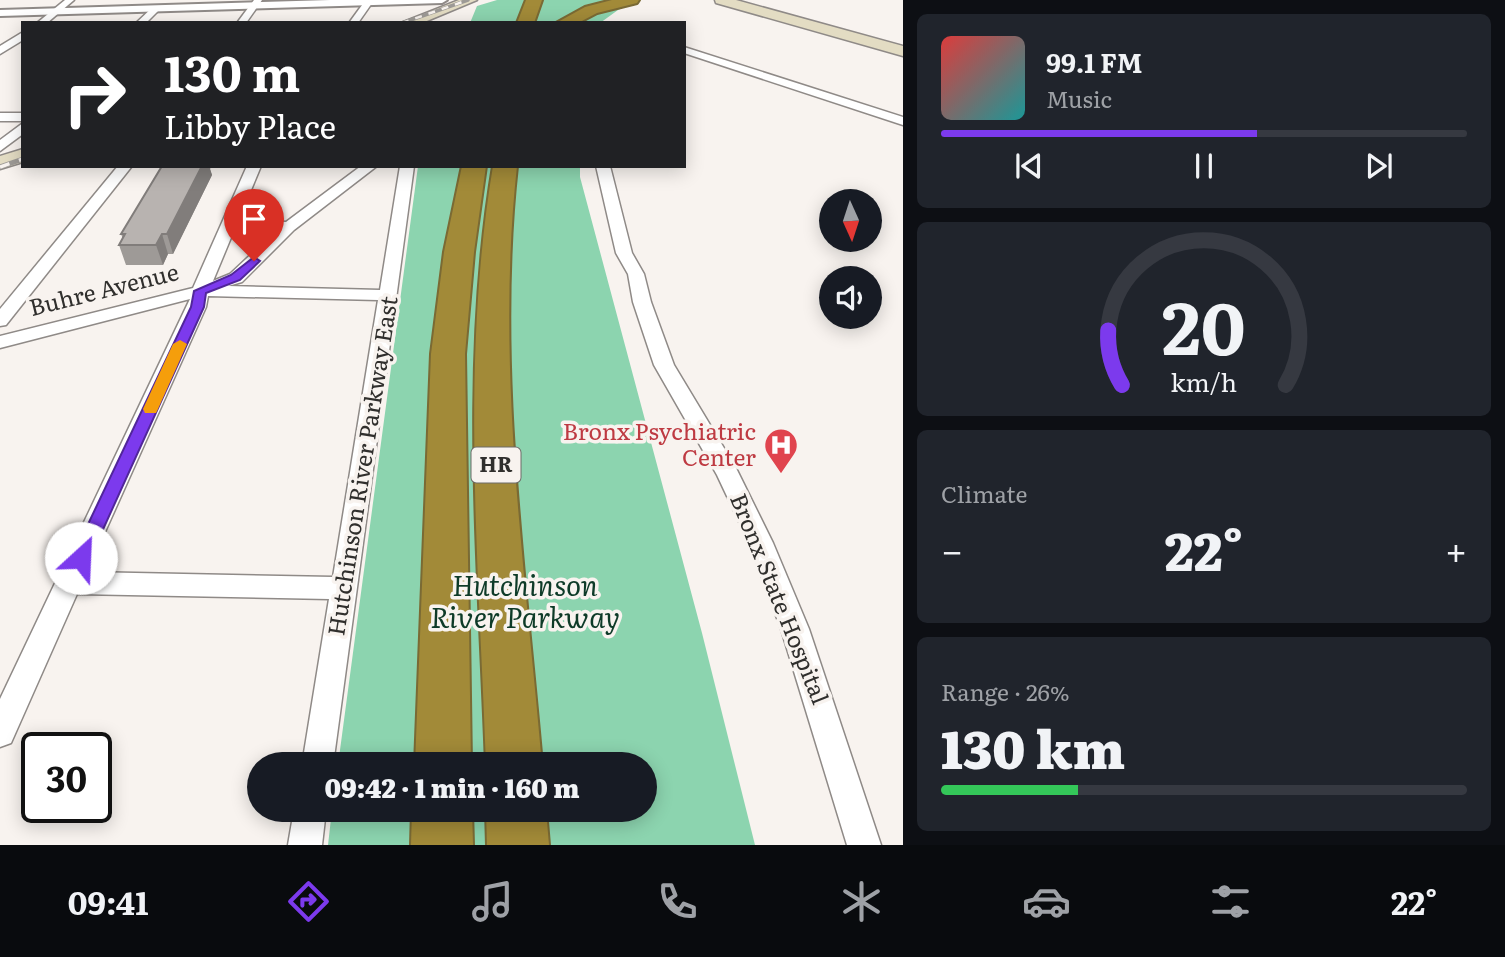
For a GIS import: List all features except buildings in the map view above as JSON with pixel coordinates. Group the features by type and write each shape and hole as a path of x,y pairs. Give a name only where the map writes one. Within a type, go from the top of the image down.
{"highway":[{"path":"525,21 534,0"},
{"path":"553,20 631,0"},
{"path":"459,252 456,188 460,168"},
{"name":"HR","path":"443,752 448,354 459,252 474,168"},
{"name":"HR","path":"505,168 496,251 494,432 513,752"},
{"path":"442,822 442,845"},
{"path":"517,822 518,845"}],"main road":[{"path":"721,0 903,51"},
{"path":"425,17 469,8"},
{"path":"414,21 469,8"},
{"path":"0,163 21,156"}],"street":[{"path":"44,21 70,0"},
{"path":"0,13 257,3 442,0"},
{"path":"243,21 257,3"},
{"path":"354,21 368,3"},
{"path":"142,21 157,8"},
{"path":"0,51 21,36"},
{"path":"686,51 903,121"},
{"path":"0,117 21,117"},
{"path":"0,147 21,129"},
{"path":"0,321 123,168"},
{"path":"0,732 197,307 200,291 253,168"},
{"path":"200,291 236,278 289,227 367,168"},
{"name":"Hutchinson River Parkway East","path":"319,752 407,168"},
{"name":"Bronx State Hospital","path":"603,168 624,253 636,274 642,302 664,365 728,474 761,543 808,667 864,845"},
{"path":"229,223 289,227"},
{"name":"Buhre Avenue","path":"0,342 200,291 389,295"},
{"path":"69,583 344,588"},
{"path":"305,845 308,822"}],"green space":[{"path":"497,0 641,0 618,10 603,21 471,21 477,6"},
{"name":"Hutchinson River Parkway","path":"418,168 580,168 580,177 702,633 755,845 328,845 331,822 657,822 657,752 340,752"}],"railway":[{"path":"408,21 468,0"},
{"path":"0,167 21,160"}],"slow traffic":[{"path":"150,409 180,344"}],"place":[{"name":"Bronx Psychiatric Center","path":"781,475"}],"route":[{"path":"81,558 197,307 200,291 236,278 254,261"}]}
